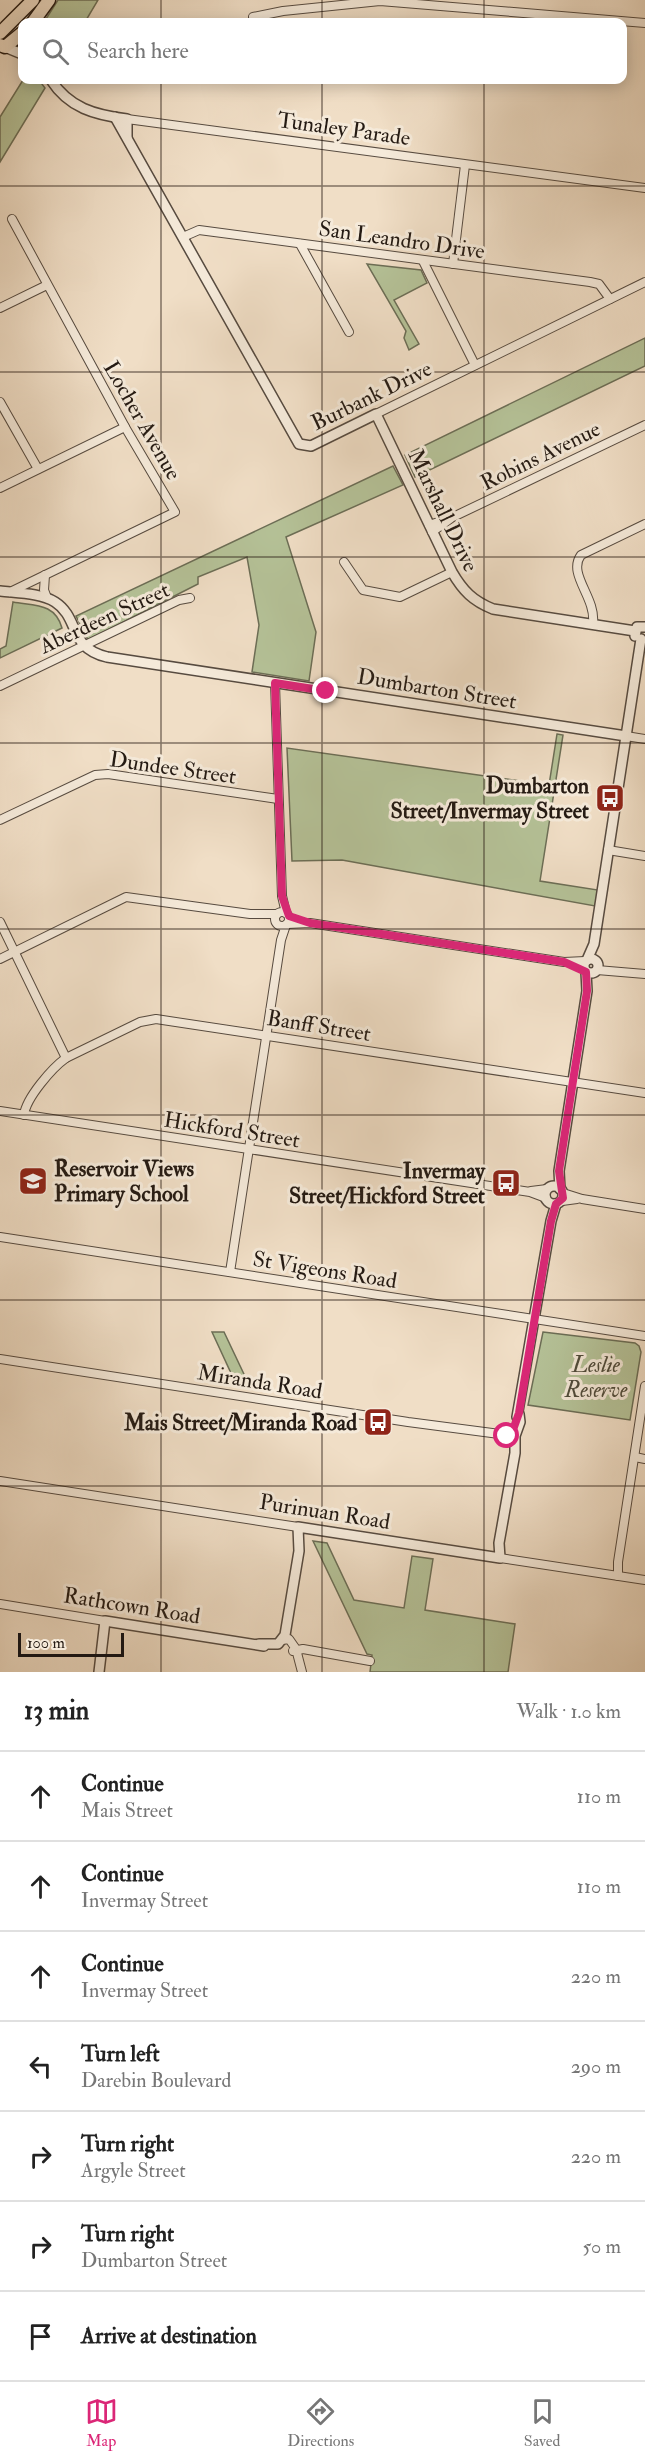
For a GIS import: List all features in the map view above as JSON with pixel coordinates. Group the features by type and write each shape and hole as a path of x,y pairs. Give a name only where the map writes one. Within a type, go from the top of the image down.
{"main road":[{"path":"18,36 2,30 33,0"},
{"path":"36,18 49,0"},
{"path":"3,46 18,38"}],"street":[{"path":"254,17 283,11 380,1 585,18"},
{"path":"627,22 645,23"},
{"path":"3,46 18,52"},
{"name":"Tunaley Parade","path":"54,84 61,93 80,108 94,114 645,188"},
{"name":"Burbank Drive","path":"115,117 299,444 311,446 645,282"},
{"name":"Burbank Drive","path":"127,119 127,137"},
{"path":"453,264 465,165"},
{"name":"Locher Avenue","path":"5,591 45,575 175,512 125,427 12,219"},
{"name":"San Leandro Drive","path":"183,237 199,230 599,284 610,299"},
{"path":"300,244 349,332"},
{"path":"423,261 475,365"},
{"path":"0,308 47,285"},
{"path":"0,402 38,470"},
{"name":"Marshall Drive","path":"376,414 452,572 462,589 477,603 493,609 593,623 640,636"},
{"name":"Robins Avenue","path":"431,528 645,425"},
{"path":"0,488 125,427"},
{"path":"593,623 594,612 576,570 576,562 582,555 645,524"},
{"path":"344,562 363,590 400,597 452,572"},
{"path":"45,575 44,590 47,598"},
{"path":"5,591 47,598 58,604 66,613 83,646"},
{"name":"Aberdeen Street","path":"0,686 179,600 190,598"},
{"path":"497,1557 511,1466 512,1436 519,1413 535,1319 591,966 626,736 640,636 639,626 645,627"},
{"name":"Dumbarton Street","path":"83,646 107,657 645,739"},
{"path":"230,1272 281,940 282,896 275,683"},
{"name":"Dundee Street","path":"0,820 95,775 108,774 278,799"},
{"path":"608,850 645,856"},
{"path":"0,959 126,897 645,974"},
{"path":"0,921 66,1058"},
{"name":"Banff Street","path":"24,1114 25,1106 58,1064 66,1058 140,1022 156,1020 645,1093"},
{"name":"Hickford Street","path":"0,1111 645,1209"},
{"name":"St Vigeons Road","path":"0,1237 645,1336"},
{"name":"Miranda Road","path":"0,1359 512,1436"},
{"path":"616,1575 645,1386"},
{"path":"635,1457 645,1459"},
{"name":"Purinuan Road","path":"0,1481 645,1580"},
{"path":"302,1672 292,1649 289,1619 303,1528"},
{"name":"Rathcown Road","path":"0,1605 259,1644 275,1644 370,1662"},
{"path":"99,1672 107,1621"}],"green space":[{"path":"58,0 98,0 87,18 47,18"},
{"path":"21,84 42,84 45,88 0,162 0,117"},
{"path":"367,264 421,270 427,283 394,300 419,344 409,350 404,338 406,331"},
{"path":"645,338 645,366 415,477 405,455"},
{"path":"393,466 403,485 286,537 316,632 309,681 252,672 259,625 247,557 198,577 198,584 88,640 76,616"},
{"path":"13,602 36,605 49,610 59,620 62,628 0,658 0,649 6,646"},
{"path":"557,734 563,735 540,881 598,890 595,906 342,860 292,861 287,748 549,785"},
{"path":"212,1332 224,1332 251,1389 237,1386"},
{"name":"Leslie Reserve","path":"543,1332 635,1343 639,1346 641,1352 630,1420 528,1405"},
{"path":"313,1541 327,1543 354,1600 404,1608 412,1556 433,1559 425,1610 515,1624 508,1672 370,1672 372,1655 367,1654"}],"place":[{"name":"Dumbarton Street/Invermay Street","path":"610,798"},
{"name":"Reservoir Views Primary School","path":"33,1181"},
{"name":"Invermay Street/Hickford Street","path":"506,1183"},
{"name":"Mais Street/Miranda Road","path":"378,1422"}],"route":[{"path":"326,691 275,683 282,896 286,913 310,923 564,962 586,972 587,991 559,1171 563,1198 556,1204 551,1221 519,1413 514,1427 507,1436"}]}
